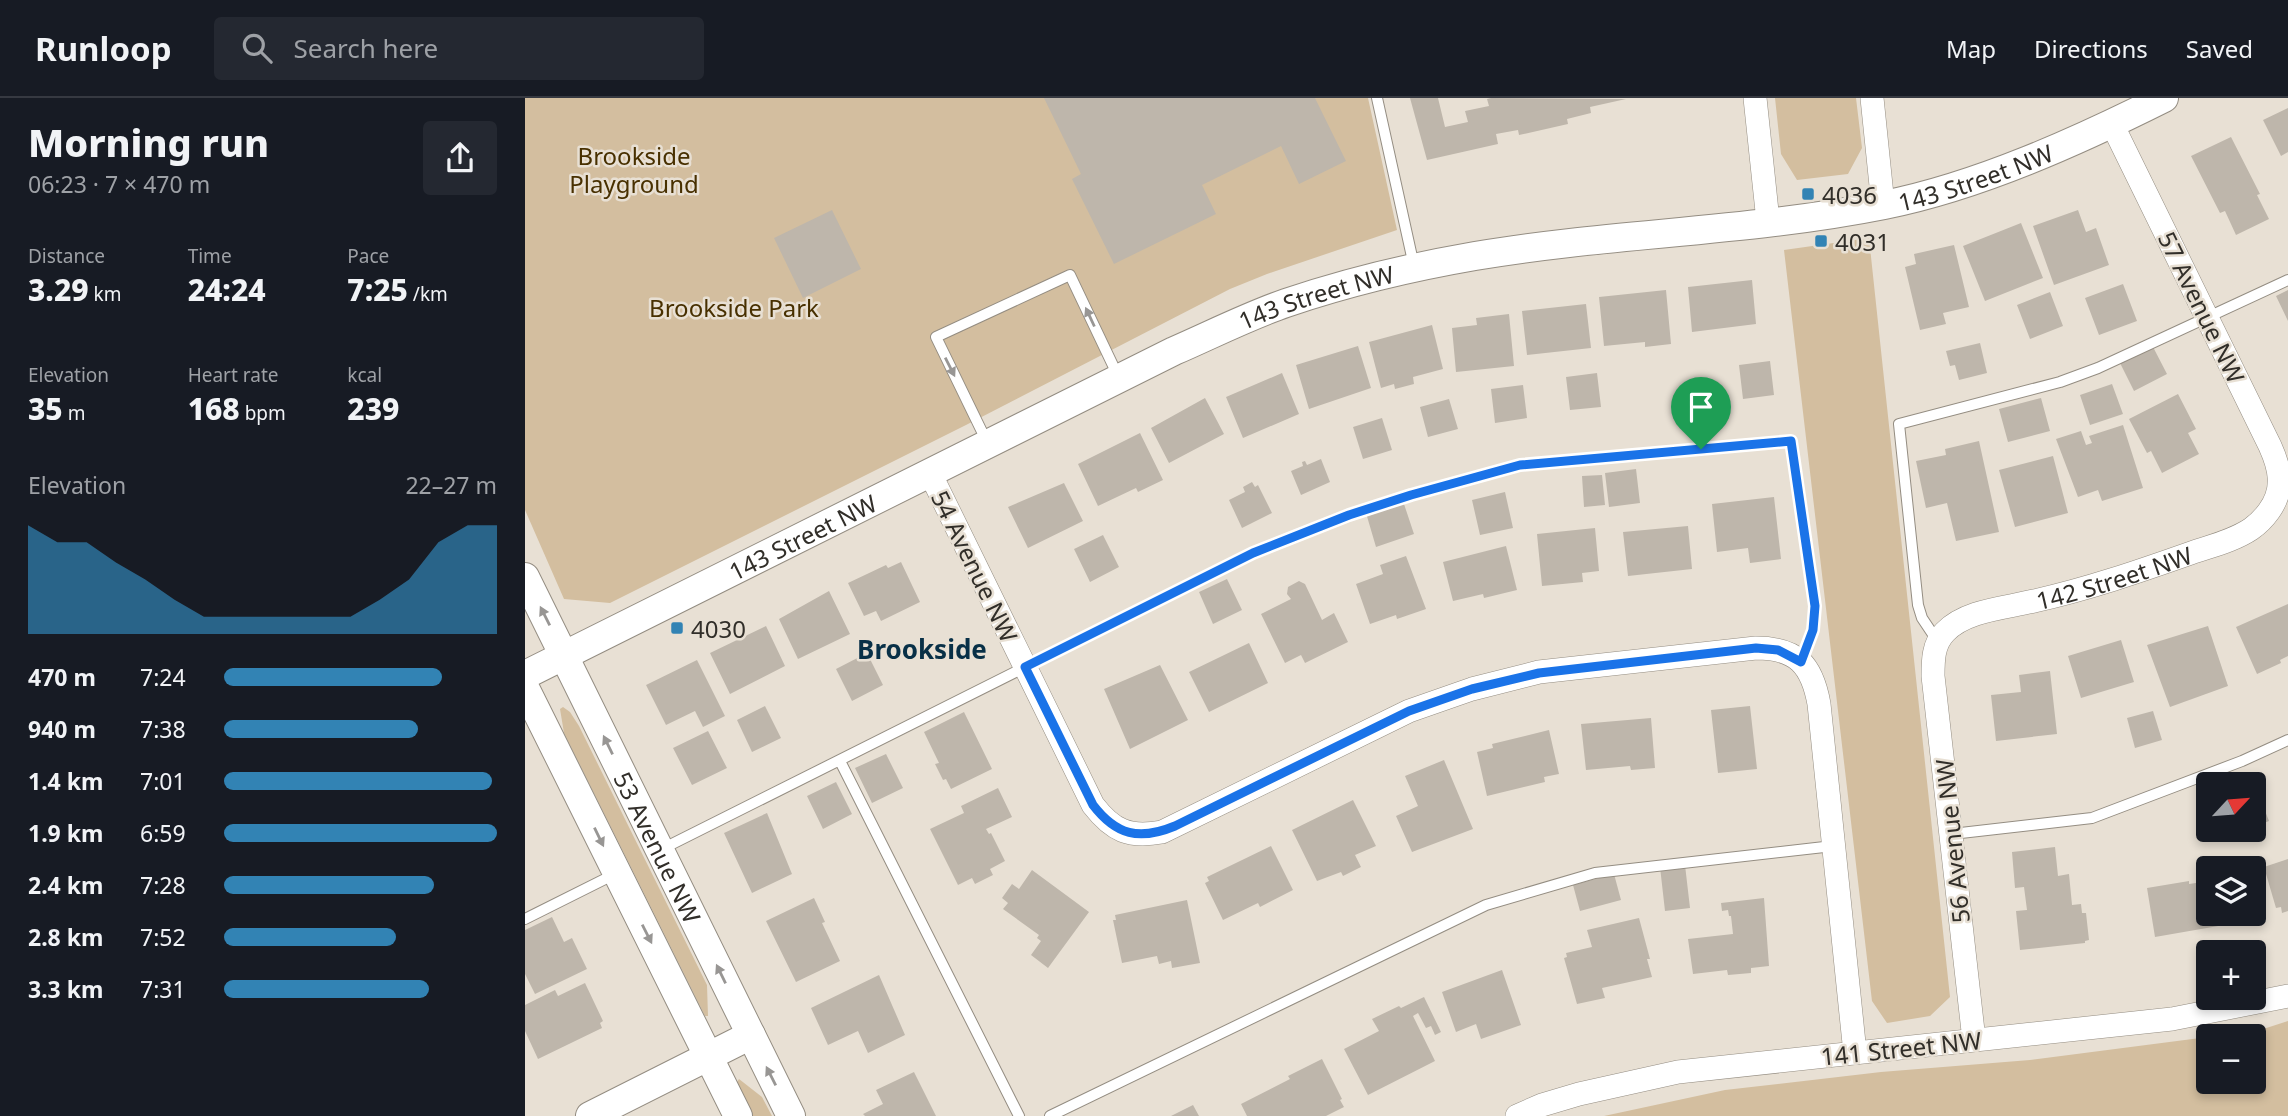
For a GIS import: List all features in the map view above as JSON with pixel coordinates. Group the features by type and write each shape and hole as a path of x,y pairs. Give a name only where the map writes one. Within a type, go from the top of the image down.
{"street":[{"path":"1755,98 1768,221"},
{"path":"1872,98 1883,205"},
{"name":"143 Street NW","path":"525,675 1119,378 1283,304 1414,267 1528,248 1768,221 1910,199 2020,163 2112,124 2164,98"},
{"name":"57 Avenue NW","path":"2112,124 2278,464 2279,493"},
{"name":"54 Avenue NW","path":"930,474 1093,805 1104,820 1116,829 1129,833 1162,832 1409,711 1505,680 1539,673 1756,648 1778,650 1801,662"},
{"name":"142 Street NW","path":"1938,642 1951,626 1972,616 2131,574 2237,537 2260,522 2279,493"},
{"name":"53 Avenue NW","path":"525,577 791,1116"},
{"name":"56 Avenue NW","path":"1938,642 1934,653 1933,677 1974,1040"},
{"path":"1801,662 1814,681 1819,704 1855,1053"},
{"name":"53 Avenue NW","path":"525,688 738,1116"},
{"name":"141 Street NW","path":"1517,1116 1567,1097 1645,1078 1710,1068 2172,1019 2288,996"},
{"path":"590,1116 751,1035"}],"lane":[{"path":"1377,98 1414,267"},
{"path":"988,444 936,337 1070,275 1119,378"},
{"path":"1938,642 1922,618 1918,605 1899,424 2060,382 2098,368 2288,280"},
{"path":"660,850 1253,553 1349,515 1520,465 1791,441 1815,606 1813,630 1801,662"},
{"path":"1952,834 2092,818 2242,761 2288,740"},
{"path":"840,761 1019,1116"},
{"path":"1050,1116 1486,905 1595,873 1833,846"},
{"path":"525,919 617,873"}],"green space":[{"name":"Brookside Park","path":"525,98 1368,98 1397,230 1230,289 610,603 564,599 525,510"},
{"path":"1775,98 1856,98 1862,148 1848,174 1797,180 1781,154"},
{"path":"1869,238 1950,997 1930,1016 1887,1023 1872,1001 1784,250"},
{"path":"563,707 570,712 579,726 707,985 708,1016 705,1016 564,733 560,709"},
{"path":"2288,1021 2288,1116 1604,1116 1725,1090 1881,1072 2030,1060 2196,1039 2196,1094 2266,1094 2266,1028"},
{"path":"739,1079 762,1097 772,1116 753,1116 737,1082"}],"building":[{"path":"1044,98 1315,98 1346,161 1299,184 1281,146 1202,185 1216,214 1114,264 1072,179 1081,174"},
{"path":"1410,98 1438,98 1445,127 1468,122 1465,111 1489,106 1487,99 1491,98 1626,99 1590,107 1591,113 1567,119 1568,124 1519,135 1518,130 1496,134 1498,144 1427,160"},
{"path":"2288,108 2288,152 2281,156 2263,120"},
{"path":"2231,137 2260,194 2257,195 2269,219 2236,235 2225,211 2220,213 2191,156"},
{"path":"832,210 861,269 803,298 774,238"},
{"path":"2078,210 2086,232 2096,228 2109,265 2054,285 2033,226"},
{"path":"2021,223 2043,278 1985,301 1963,246"},
{"path":"1954,245 1969,307 1943,313 1946,324 1920,330 1905,267 1916,264 1914,254"},
{"path":"1752,280 1756,324 1692,332 1688,287"},
{"path":"2123,284 2137,321 2099,335 2085,298"},
{"path":"1666,290 1671,344 1645,347 1645,342 1604,346 1599,297"},
{"path":"2288,290 2288,321 2276,296"},
{"path":"2050,292 2063,326 2030,339 2017,305"},
{"path":"1586,304 1591,348 1527,355 1522,311"},
{"path":"1509,314 1514,366 1456,372 1452,328 1477,325 1476,318"},
{"path":"1432,325 1443,369 1413,377 1414,384 1395,389 1394,384 1381,388 1369,342"},
{"path":"1980,343 1987,373 1959,380 1955,365 1950,366 1946,351"},
{"path":"2152,345 2167,374 2134,391 2119,361"},
{"path":"1358,346 1371,388 1309,409 1296,365"},
{"path":"1770,361 1774,395 1743,399 1739,365"},
{"path":"1282,373 1299,414 1243,438 1226,397"},
{"path":"1597,373 1601,407 1570,410 1566,377"},
{"path":"2112,384 2123,414 2090,425 2080,395"},
{"path":"1523,385 1527,418 1495,423 1491,389"},
{"path":"2178,394 2196,429 2188,433 2199,454 2162,473 2151,451 2147,453 2129,419"},
{"path":"1205,398 1224,434 1169,463 1151,428"},
{"path":"2041,398 2050,431 2008,442 1999,409"},
{"path":"1449,399 1458,429 1428,437 1420,407"},
{"path":"1382,418 1392,450 1363,459 1353,427"},
{"path":"2123,425 2143,488 2102,501 2098,490 2078,497 2056,439 2081,431 2086,445 2092,443 2089,436"},
{"path":"1140,433 1163,480 1138,492 1136,488 1098,506 1078,464"},
{"path":"1979,441 1999,532 1956,541 1947,503 1926,508 1916,461 1946,455 1945,449"},
{"path":"2053,456 2068,513 2015,527 1999,470"},
{"path":"1321,459 1330,482 1301,495 1291,471 1303,466 1302,462 1305,461 1307,465"},
{"path":"1636,469 1640,503 1609,507 1605,473"},
{"path":"1602,475 1605,505 1584,507 1582,476"},
{"path":"1252,482 1255,487 1258,485 1272,513 1242,528 1229,500 1245,492 1243,487"},
{"path":"1064,483 1083,521 1028,548 1008,507"},
{"path":"1505,492 1513,528 1480,535 1472,500"},
{"path":"1774,497 1781,559 1750,563 1748,548 1717,552 1712,504"},
{"path":"1403,501 1414,534 1376,547 1366,513"},
{"path":"1688,526 1692,569 1628,576 1623,532"},
{"path":"1595,528 1599,571 1582,573 1583,582 1542,586 1537,534"},
{"path":"1103,535 1119,567 1090,582 1074,549"},
{"path":"1506,546 1517,590 1484,598 1483,594 1453,601 1443,562"},
{"path":"1406,556 1426,609 1397,619 1396,615 1370,624 1356,584 1383,574 1380,565"},
{"path":"901,562 920,602 881,621 876,611 864,616 848,583 886,565 888,568"},
{"path":"1227,579 1242,610 1213,624 1199,592"},
{"path":"1299,581 1305,584 1322,620 1334,613 1348,642 1305,663 1301,655 1285,663 1261,614 1291,599 1287,594 1288,587"},
{"path":"829,591 850,634 798,659 779,619"},
{"path":"2288,604 2288,656 2280,660 2281,663 2257,674 2236,627"},
{"path":"766,626 785,666 730,694 710,653"},
{"path":"2208,626 2228,686 2170,707 2147,645"},
{"path":"2121,640 2134,682 2081,698 2068,656"},
{"path":"1249,643 1268,683 1209,712 1189,672"},
{"path":"867,653 883,685 852,701 836,669"},
{"path":"697,660 725,716 703,727 695,711 666,725 646,685"},
{"path":"1160,665 1188,720 1130,749 1104,689"},
{"path":"2050,671 2057,734 1996,741 1991,695 2021,692 2019,675"},
{"path":"765,706 781,738 752,752 737,720"},
{"path":"1750,706 1757,769 1718,773 1711,710"},
{"path":"2153,711 2162,740 2135,748 2127,718"},
{"path":"964,712 992,769 951,789 935,764 939,763 924,732"},
{"path":"1651,718 1655,768 1631,770 1630,766 1586,770 1581,724"},
{"path":"1549,730 1559,774 1544,777 1545,782 1487,796 1477,752 1493,748 1492,744"},
{"path":"708,731 727,768 692,785 673,748"},
{"path":"886,754 903,788 872,803 855,768"},
{"path":"1444,760 1473,829 1412,852 1396,816 1418,806 1405,776"},
{"path":"836,782 852,814 823,829 807,796"},
{"path":"998,788 1012,817 986,829 991,833 1005,861 990,869 993,875 975,884 972,878 958,885 930,829 964,813 961,806"},
{"path":"1353,800 1376,846 1355,855 1361,867 1343,876 1341,872 1317,881 1292,830"},
{"path":"767,813 792,874 752,893 724,833"},
{"path":"1271,846 1293,890 1260,907 1258,903 1223,920 1205,883 1209,881 1207,877"},
{"path":"2055,847 2058,876 2069,874 2072,905 2081,904 2082,913 2086,913 2089,940 2085,943 2020,950 2016,911 2027,910 2024,887 2015,888 2012,852"},
{"path":"2288,859 2288,911 2282,913 2281,907 2276,908 2266,866"},
{"path":"1685,865 1690,908 1665,911 1660,867"},
{"path":"1032,870 1089,912 1048,968 1031,955 1041,941 1037,938 1039,935 1003,909 1008,903 1002,898 1012,884 1019,889"},
{"path":"1614,874 1621,900 1580,911 1573,885"},
{"path":"2189,881 2189,884 2196,883 2196,926 2218,926 2155,937 2147,888"},
{"path":"814,898 825,922 822,923 840,961 796,982 766,921"},
{"path":"1764,898 1769,966 1751,968 1751,973 1728,975 1727,970 1693,974 1688,939 1733,934 1731,916 1728,910 1722,911 1721,903"},
{"path":"1187,900 1200,963 1172,968 1171,961 1159,964 1157,956 1122,963 1113,920 1116,920 1115,915"},
{"path":"552,917 564,942 572,938 587,969 535,994 525,974 525,930"},
{"path":"1639,918 1652,977 1602,988 1605,998 1577,1004 1564,958 1567,957 1566,953 1592,947 1587,930"},
{"path":"1502,970 1521,1025 1481,1039 1476,1024 1456,1032 1442,992"},
{"path":"879,975 905,1035 868,1053 858,1031 828,1045 811,1008"},
{"path":"585,983 603,1021 600,1023 602,1028 538,1059 525,1031 525,1005 555,990 558,996"},
{"path":"1424,997 1441,1032 1435,1035 1431,1026 1426,1028 1418,1013 1413,1016 1435,1061 1368,1095 1344,1049 1379,1031 1372,1019"},
{"path":"1322,1059 1344,1107 1326,1116 1247,1116 1241,1104"},
{"path":"914,1072 936,1116 863,1114 883,1104 876,1090"},
{"path":"1193,1105 1199,1116 1171,1116"}],"place":[{"name":"4036","path":"1808,194"},
{"name":"4031","path":"1821,241"},
{"name":"4030","path":"677,628"}],"district":[{"name":"Brookside","path":"922,649"}],"route":[{"path":"1791,441 1815,606 1813,630 1801,662 1791,654 1756,648 1539,673 1505,680 1409,711 1175,826 1149,834 1116,829 1104,820 1093,805 1025,667 1253,553 1349,515 1411,495 1520,465 1701,449 1791,441"}],"park label":[{"name":"Brookside Playground","path":"634,169"}]}
